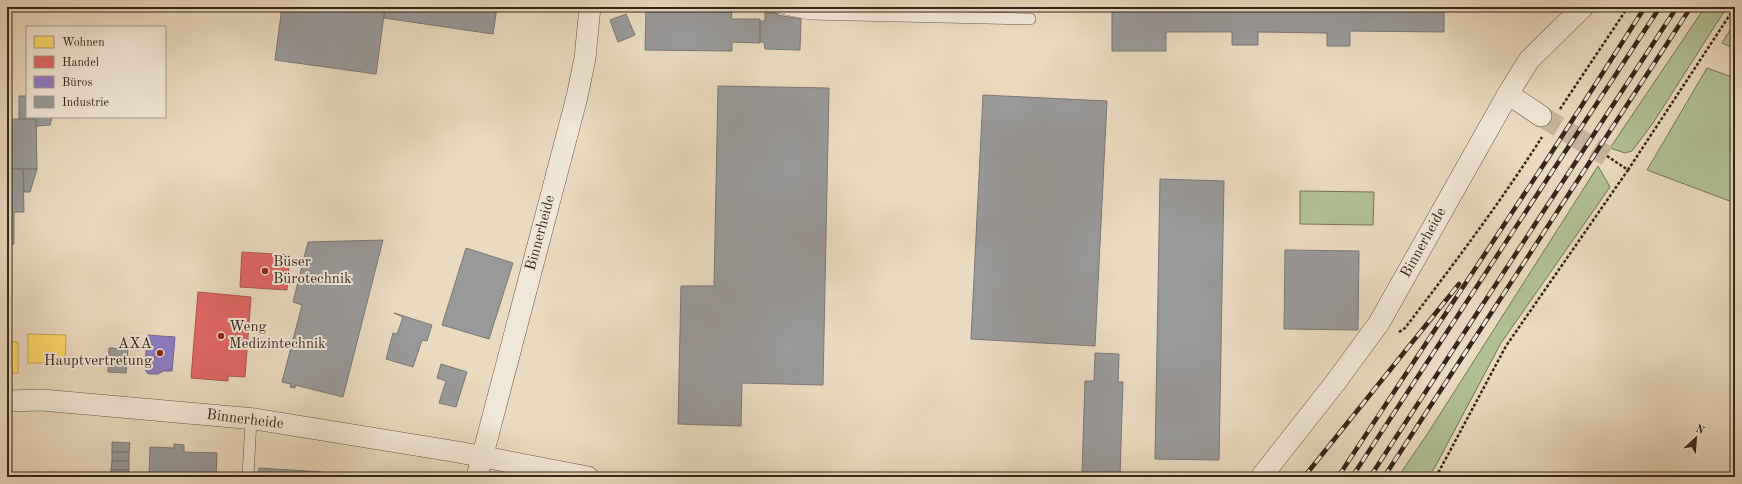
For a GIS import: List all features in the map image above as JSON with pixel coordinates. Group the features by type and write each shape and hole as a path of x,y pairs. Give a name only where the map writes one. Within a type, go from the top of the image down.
{"street":[{"name":"Binnerheide","path":"479,467 577,97 585,58 590,7"},
{"name":"Binnerheide","path":"1261,477 1335,383 1379,323 1528,60 1583,7"},
{"path":"1508,94 1548,121"},
{"name":"Binnerheide","path":"7,401 42,400 251,419 458,452 479,467 588,477"}],"lane":[{"path":"776,7 809,14 1030,19"},
{"path":"248,477 251,419"}],"path":[{"path":"1394,337 1405,328 1468,246 1511,185 1548,121 1628,7"},
{"path":"1436,477 1506,346 1628,170 1735,7"},
{"path":"1606,156 1628,170"}],"green space":[{"path":"1705,7 1727,7 1653,123 1632,151 1625,153 1610,148"},
{"path":"1735,22 1735,49 1722,43"},
{"path":"1707,68 1735,78 1735,203 1647,170"},
{"path":"1598,166 1610,187 1501,343 1435,467 1428,477 1398,477 1428,433"},
{"path":"1300,191 1374,192 1373,225 1300,224"}],"building: Wohnen":[{"path":"28,334 66,335 65,363 28,363"},
{"path":"7,342 18,342 18,373 7,373"}],"building: Handel":[{"name":"Büser Bürotechnik","path":"242,252 290,255 287,290 240,287"},
{"name":"Weng Medizintechnik","path":"198,292 251,297 245,377 228,376 228,381 191,378"}],"building: Büros":[{"name":"AXA Hauptvertretung","path":"147,335 175,337 172,371 163,371 158,374 148,374 145,369"}],"building: Industrie":[{"path":"282,7 385,7 376,74 275,60"},
{"path":"386,7 497,7 493,34 384,18"},
{"path":"825,7 964,7 964,10"},
{"path":"1112,7 1444,7 1444,32 1350,31 1350,46 1327,46 1327,33 1258,32 1258,45 1232,45 1232,32 1166,32 1166,51 1112,51"},
{"path":"646,10 732,12 731,19 760,19 760,43 732,42 732,51 645,50"},
{"path":"765,13 778,13 777,15 801,19 800,50 765,49 764,42 760,42 760,21 765,21"},
{"path":"626,14 635,35 618,42 610,20"},
{"path":"718,86 829,88 823,385 742,383 741,426 678,424 681,286 714,286"},
{"path":"983,95 1107,101 1095,346 971,339"},
{"path":"19,96 26,96 26,118 52,118 50,125 36,126 36,119 19,119"},
{"path":"7,119 36,119 37,169 7,169"},
{"path":"7,169 23,169 24,212 14,212 14,244 7,245"},
{"path":"23,169 37,169 30,192 24,192"},
{"path":"1160,179 1224,181 1219,460 1155,459"},
{"path":"383,240 343,397 295,385 295,388 290,387 291,384 282,382 302,305 293,302 308,242"},
{"path":"466,248 513,263 489,339 442,325"},
{"path":"1285,250 1359,251 1358,330 1284,329"},
{"path":"394,313 432,325 427,341 422,340 413,367 386,359 393,333 397,334 403,317"},
{"path":"109,348 128,349 126,373 108,372"},
{"path":"1095,353 1119,354 1118,382 1123,382 1120,475 1082,473 1085,381 1094,381"},
{"path":"441,364 467,372 456,407 439,403 446,381 437,378"},
{"path":"112,442 130,443 129,452 112,452"},
{"path":"174,444 184,445 184,452 217,453 216,477 149,477 150,447 174,448"},
{"path":"112,452 129,452 129,461 112,461"},
{"path":"112,461 129,461 129,470 111,470"},
{"path":"259,468 322,472 323,477 258,477"},
{"path":"111,470 129,470 128,477 111,477"},
{"path":"323,475 372,477 323,477"}],"tunnel":[{"path":"1541,116 1607,156"}],"railway":[{"path":"1338,477 1550,155 1645,7"},
{"path":"1352,477 1660,7"},
{"path":"1370,477 1677,7"},
{"path":"1384,477 1691,7"},
{"path":"1304,477 1459,284"}],"place":[{"name":"Büser Bürotechnik","path":"265,271"},
{"name":"Weng Medizintechnik","path":"221,336"},
{"name":"AXA Hauptvertretung","path":"160,353"}]}
